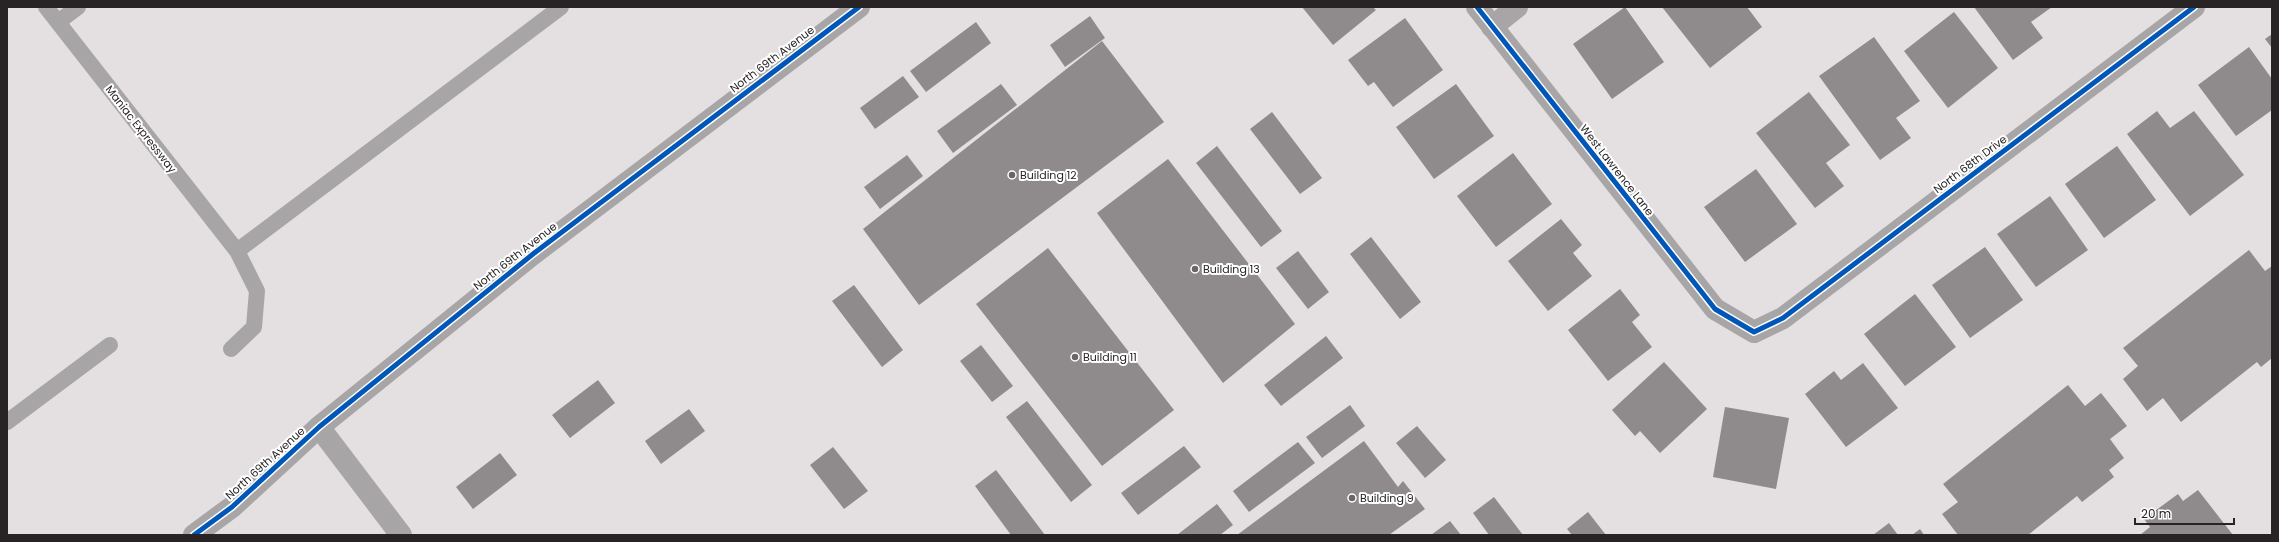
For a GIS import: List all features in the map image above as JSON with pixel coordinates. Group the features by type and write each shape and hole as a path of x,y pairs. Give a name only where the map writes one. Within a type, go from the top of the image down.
{"street":[{"name":"North 69th Avenue","path":"194,535 232,507 319,427 533,254 859,7"},
{"name":"West Lawrence Lane","path":"1477,7 1715,309 1754,332"},
{"path":"1492,27 1517,7"},
{"name":"North 68th Drive","path":"1754,332 1783,318 2194,7"},
{"path":"319,427 401,535"}],"lane":[{"name":"Maniac Expressway","path":"46,7 237,251 257,292 254,327 231,349"},
{"path":"58,22 78,7"},
{"path":"237,251 561,7"},
{"path":"7,422 110,345"}],"building":[{"path":"1302,7 1373,7 1376,10 1333,45"},
{"path":"1625,7 1664,62 1612,99 1573,44"},
{"path":"1662,7 1747,7 1762,27 1710,68"},
{"path":"1974,7 2052,7 2031,22 2043,38 2013,60"},
{"path":"1954,12 1998,68 1948,108 1904,51"},
{"path":"1090,16 1105,38 1065,67 1050,45"},
{"path":"1405,18 1443,70 1393,107 1374,82 1368,86 1348,60"},
{"path":"976,22 991,43 926,92 910,71"},
{"path":"2272,34 2272,48 2265,39"},
{"path":"1874,37 1920,101 1896,118 1911,138 1880,160 1819,76"},
{"name":"Building 12","path":"1102,41 1164,122 919,305 863,229"},
{"path":"2249,47 2272,79 2272,110 2236,136 2198,85"},
{"path":"903,76 919,97 875,129 860,108"},
{"path":"1001,84 1017,105 953,153 937,131"},
{"path":"1456,84 1494,136 1434,179 1396,127"},
{"path":"1809,92 1850,145 1826,163 1844,186 1815,208 1756,133"},
{"path":"2157,111 2170,128 2194,111 2244,175 2190,216 2127,134"},
{"path":"1272,112 1322,178 1300,194 1250,129"},
{"path":"1217,146 1282,231 1261,247 1196,163"},
{"path":"2117,146 2156,200 2104,238 2065,184"},
{"path":"1513,153 1552,204 1496,247 1457,196"},
{"path":"907,155 923,176 880,209 864,187"},
{"name":"Building 13","path":"1168,159 1295,324 1223,383 1097,213"},
{"path":"1756,169 1797,224 1745,262 1704,207"},
{"path":"2050,196 2088,250 2036,287 1997,234"},
{"path":"1561,219 1582,245 1573,253 1592,276 1548,311 1508,261"},
{"path":"1371,237 1421,302 1400,319 1350,254"},
{"path":"1985,247 2023,300 1970,338 1932,285"},
{"name":"Building 11","path":"1048,248 1174,410 1102,466 976,304"},
{"path":"2249,250 2265,271 2272,266 2272,358 2261,367 2257,362 2181,422 2163,398 2147,411 2123,379 2138,366 2123,348"},
{"path":"1298,251 1329,292 1308,309 1276,268"},
{"path":"854,285 903,350 882,367 832,301"},
{"path":"1620,289 1640,315 1632,322 1652,347 1608,381 1568,330"},
{"path":"1915,294 1956,347 1905,386 1864,334"},
{"path":"1326,336 1343,358 1281,406 1264,385"},
{"path":"981,345 1013,386 992,402 960,361"},
{"path":"1664,362 1707,409 1660,453 1640,431 1635,436 1612,410"},
{"path":"1863,363 1898,408 1846,447 1805,394 1834,371 1841,380"},
{"path":"598,380 615,403 570,438 552,415"},
{"path":"2068,385 2085,406 2101,393 2127,426 2110,439 2124,458 2109,470 2114,477 2082,502 2077,496 2028,535 1958,535 1942,514 1958,502 1943,484"},
{"path":"1027,401 1092,485 1071,502 1006,417"},
{"path":"1350,405 1365,426 1322,458 1306,437"},
{"path":"1725,407 1789,418 1776,489 1713,477"},
{"path":"689,409 705,431 661,464 645,441"},
{"path":"1417,426 1446,460 1425,478 1396,443"},
{"name":"Building 9","path":"1364,441 1398,487 1403,481 1425,509 1389,535 1237,535"},
{"path":"1298,442 1315,463 1249,512 1233,491"},
{"path":"1184,446 1201,467 1138,515 1121,493"},
{"path":"833,447 868,491 844,509 810,465"},
{"path":"500,453 517,475 473,509 456,487"},
{"path":"996,470 1045,535 1011,535 975,486"},
{"path":"2198,490 2233,535 2140,535 2150,527 2144,519 2178,494 2183,501"},
{"path":"1494,497 1523,535 1489,535 1473,513"},
{"path":"1217,504 1233,525 1220,535 1177,535"},
{"path":"1588,512 1606,535 1572,535 1567,529"},
{"path":"1450,521 1461,535 1431,535"},
{"path":"1889,523 1898,535 1873,535"},
{"path":"1920,529 1924,535 1912,535"}],"cycle path":[{"path":"194,535 232,507 319,427 533,254 859,7"},
{"path":"1477,7 1715,309 1754,332 1783,318 2194,7"}],"place":[{"name":"Building 12","path":"1012,175"},
{"name":"Building 13","path":"1195,269"},
{"name":"Building 11","path":"1075,357"},
{"name":"Building 9","path":"1352,498"}]}
